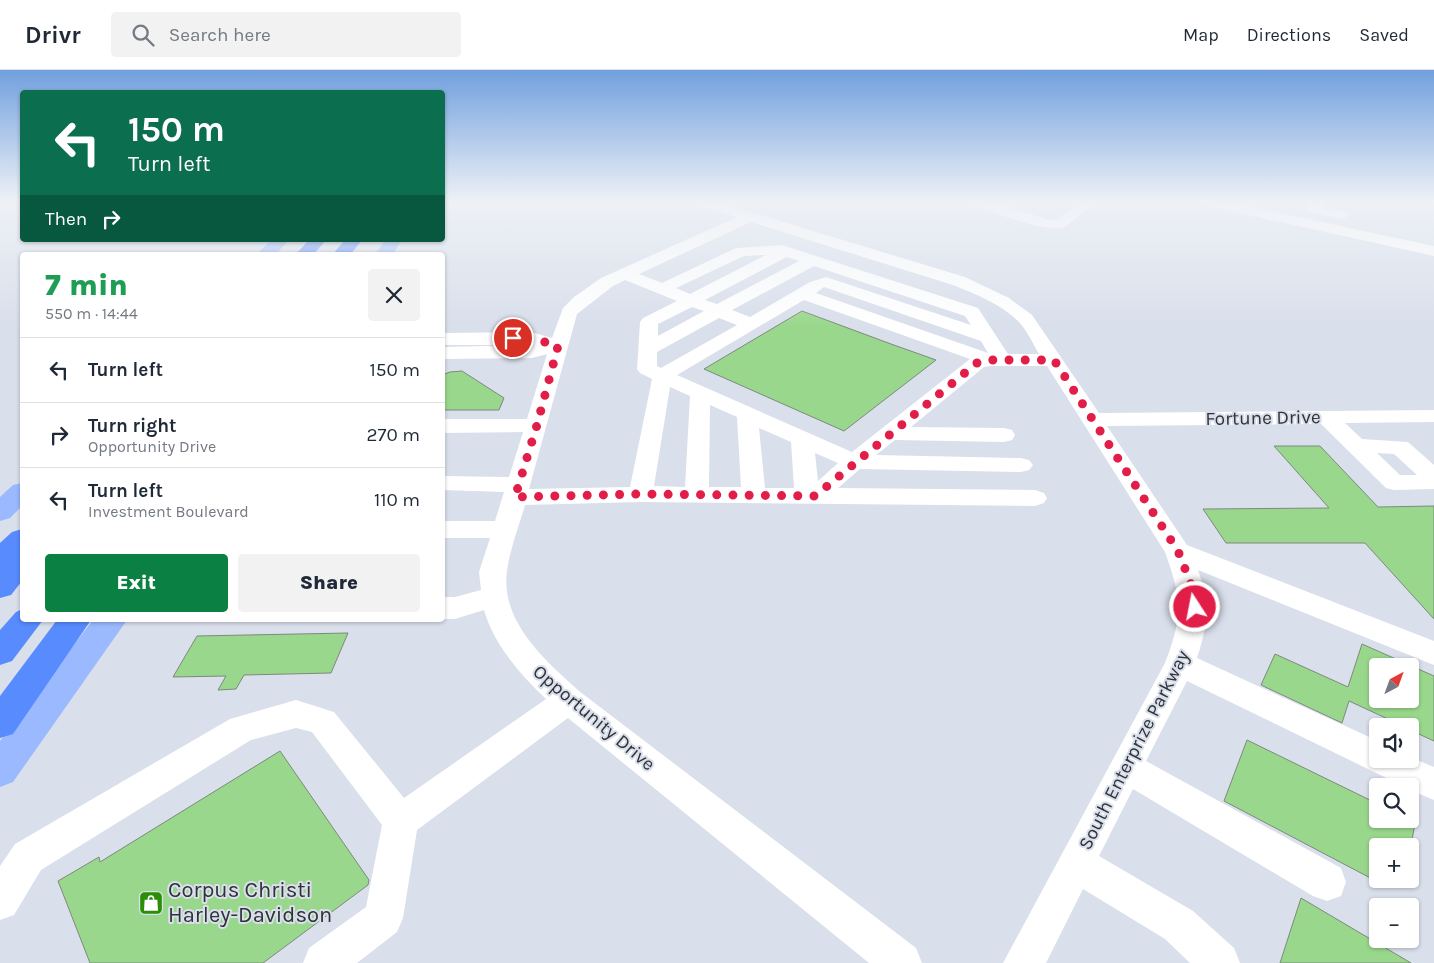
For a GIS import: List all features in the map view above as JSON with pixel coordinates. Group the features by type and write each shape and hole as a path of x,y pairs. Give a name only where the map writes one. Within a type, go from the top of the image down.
{"highway":[{"path":"0,559 20,541"},
{"path":"0,587 20,565"},
{"path":"0,652 25,622"},
{"path":"0,723 74,622"}],"main road":[{"path":"0,512 20,493"},
{"path":"0,770 110,622"}],"street":[{"name":"Opportunity Drive","path":"692,244 594,290 570,312 558,346 537,425 493,572 493,597 504,627 526,661 568,700 901,963"},
{"name":"South Enterprize Parkway","path":"838,244 958,281 998,298 1026,319 1178,551 1191,584 1195,607 1191,633 1180,664 1024,963"},
{"path":"1401,244 1434,251"},
{"path":"662,289 741,251 786,252 972,312 988,338 996,360"},
{"path":"786,252 649,322 647,369 854,462 1020,465"},
{"path":"641,494 662,376 872,254"},
{"path":"648,348 812,260"},
{"path":"625,274 751,324"},
{"path":"824,282 988,338"},
{"path":"802,294 996,360"},
{"path":"445,339 531,338 558,346"},
{"path":"445,353 532,352 558,346"},
{"path":"811,496 977,363 996,360 1054,360"},
{"path":"697,495 700,393"},
{"path":"747,414 754,495"},
{"name":"Fortune Drive","path":"1093,420 1434,416"},
{"path":"1326,418 1394,483 1434,480"},
{"path":"445,426 537,425"},
{"path":"890,433 1004,435"},
{"path":"802,438 811,496"},
{"path":"1355,446 1400,446 1434,480"},
{"path":"445,483 517,491 697,495 1035,498"},
{"path":"445,529 505,530"},
{"path":"1178,551 1434,653"},
{"path":"445,608 455,608 493,597"},
{"path":"1180,664 1369,753"},
{"path":"324,963 383,918 401,821 568,700"},
{"path":"0,901 28,857 242,729 296,714 322,722 401,821"},
{"path":"1125,767 1327,882"},
{"path":"1400,768 1434,784"},
{"path":"1076,864 1178,926 1220,963"}],"building":[{"path":"802,311 936,360 844,431 704,369"},
{"path":"462,371 504,398 499,410 445,410 445,374"},
{"path":"1274,446 1320,446 1378,507 1434,506 1434,619 1365,543 1226,543 1203,509 1329,508"},
{"path":"348,633 331,673 244,675 236,689 218,690 226,676 173,677 197,636"},
{"path":"1362,644 1394,658 1369,658 1369,708 1419,708 1419,669 1434,676 1434,741 1419,734 1419,718 1386,718 1349,701 1342,723 1261,685 1275,654 1348,687"},
{"path":"1247,740 1369,800 1369,828 1414,828 1412,838 1369,838 1369,877 1224,801"},
{"path":"280,751 369,880 368,885 263,963 90,963 58,881 99,857 100,862"},
{"path":"1301,898 1369,938 1369,948 1386,948 1411,963 1280,963"}],"place":[{"name":"Corpus Christi Harley-Davidson","path":"151,903"}],"route":[{"path":"513,338 531,338 558,346 515,497 641,494 815,496 854,462 977,363 990,360 1054,360 1178,551 1191,584 1195,607"}]}
